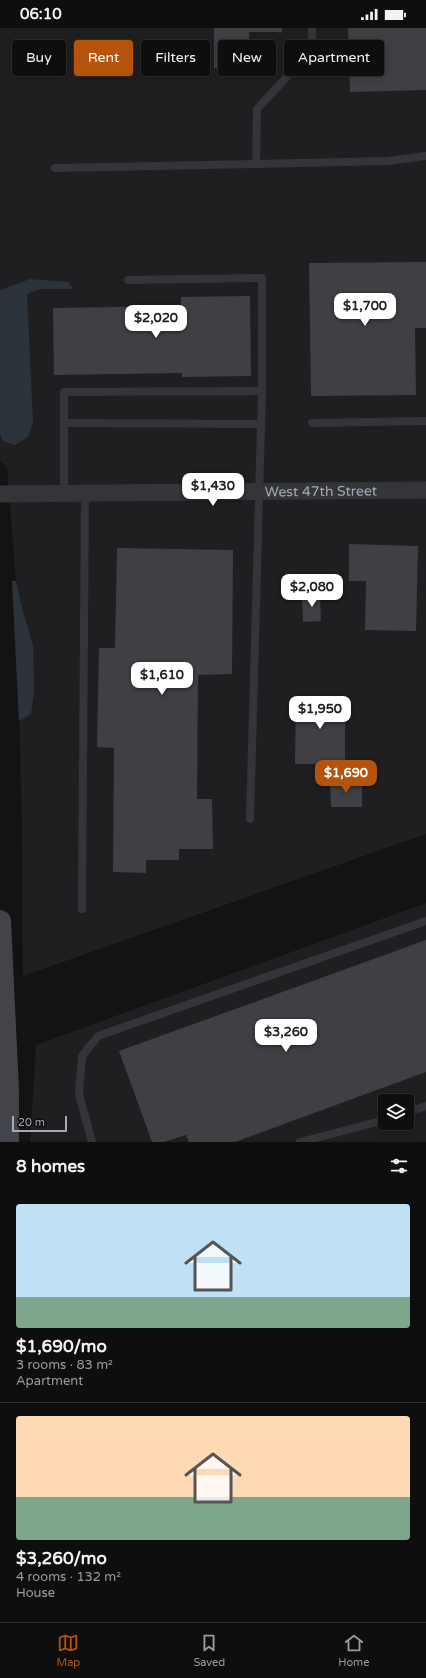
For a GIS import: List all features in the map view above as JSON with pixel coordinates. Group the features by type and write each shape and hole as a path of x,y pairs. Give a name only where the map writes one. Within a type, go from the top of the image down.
{"main road":[{"path":"0,921 8,1091 8,1142"}],"street":[{"name":"West 47th Street","path":"0,494 426,490"}],"lane":[{"path":"256,164 257,109 312,50 312,28"},
{"path":"55,168 388,162 426,156"},
{"path":"128,280 262,278 260,492 250,819"},
{"path":"64,493 64,392 262,391"},
{"path":"312,423 426,421"},
{"path":"64,423 261,424"},
{"path":"82,909 86,493"},
{"path":"92,1142 79,1094 82,1056 98,1036 426,921"},
{"path":"414,1110 426,1106"},
{"path":"300,1142 378,1122"}],"shaded area":[{"path":"0,28 426,28 426,834 23,976 22,827 16,581 7,468 0,461"},
{"path":"30,279 68,282 73,289 40,289 27,294 33,422 28,437 15,445 3,441 0,434 0,290"},
{"path":"12,581 16,581 33,645 34,693 31,714 19,721"},
{"path":"426,903 426,1142 30,1142 36,1045"}],"building":[{"path":"214,28 282,28 282,32 249,32 249,40 218,40 218,68 214,68"},
{"path":"348,28 426,28 426,90 350,92 350,76 384,76 384,40 348,40"},
{"path":"426,262 426,328 415,328 416,395 311,396 309,263"},
{"path":"250,296 251,376 182,377 182,373 54,375 53,308 181,306 181,297"},
{"path":"349,544 418,546 416,631 365,630 366,581 349,581"},
{"path":"117,548 233,550 232,674 198,675 197,799 212,799 213,849 179,849 179,860 146,860 146,873 113,872 114,748 97,747 99,648 115,648"},
{"path":"320,594 321,621 303,622 302,595"},
{"path":"296,696 345,696 345,764 295,764"},
{"path":"362,781 362,807 331,807 330,782"},
{"path":"426,940 426,1072 235,1142 189,1142 186,1135 164,1142 152,1142 119,1051"}]}
